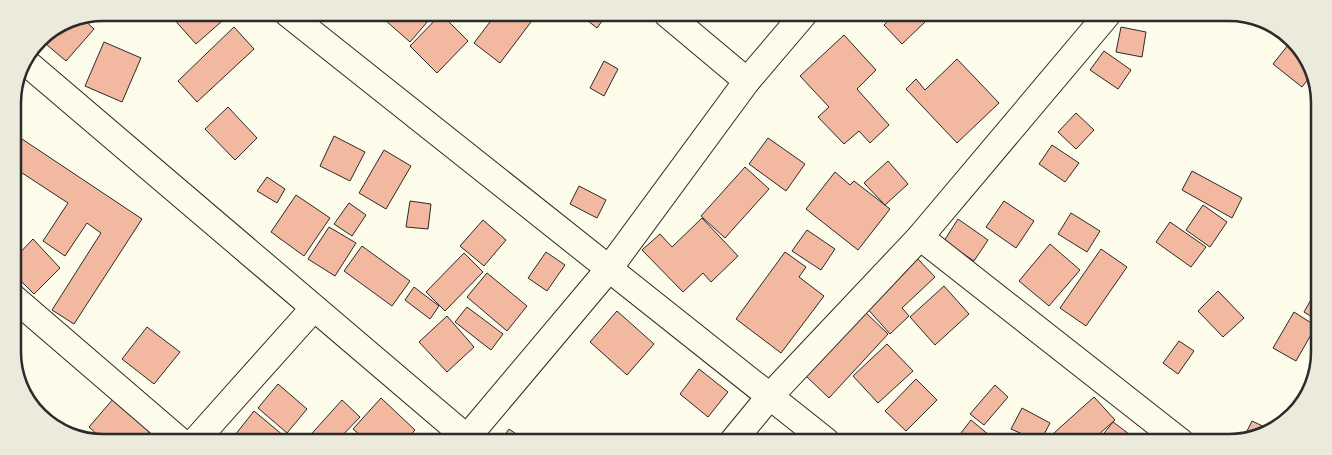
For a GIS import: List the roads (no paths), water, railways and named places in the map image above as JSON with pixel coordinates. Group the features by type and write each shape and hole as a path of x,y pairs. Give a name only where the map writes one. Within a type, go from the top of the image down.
{"street":[{"path":"298,21 608,270 817,434"},
{"path":"675,21 747,81"},
{"path":"470,434 608,270 747,81 798,21"},
{"path":"739,434 770,396 920,237 1102,21"},
{"path":"31,66 460,434"},
{"path":"920,237 1171,434"},
{"path":"21,304 172,434"},
{"path":"201,434 313,309"}]}
